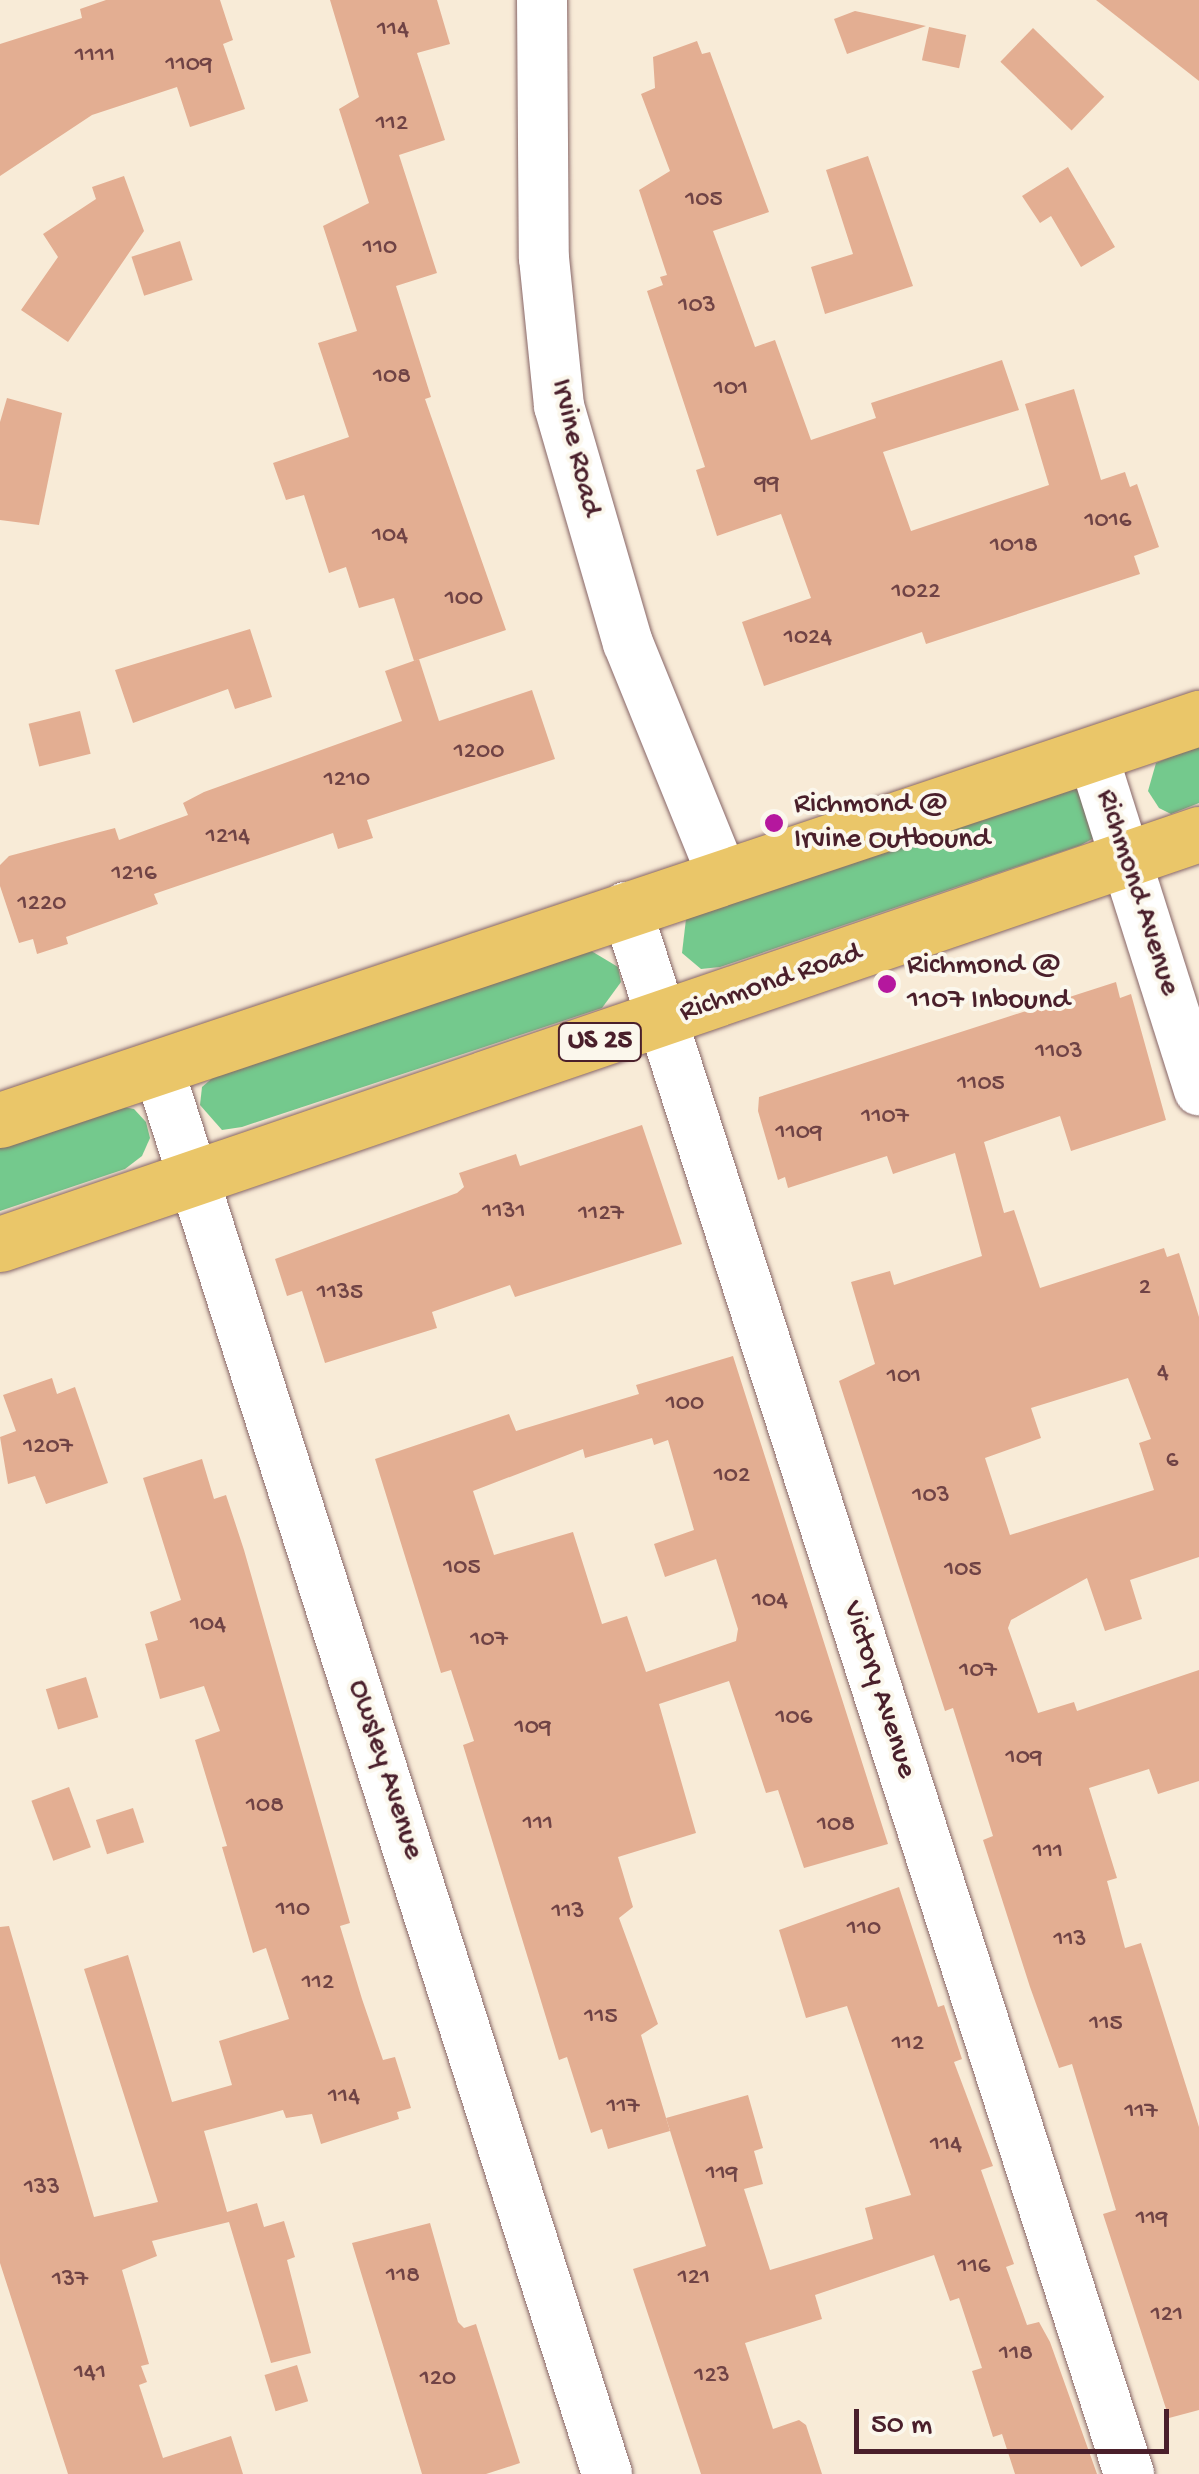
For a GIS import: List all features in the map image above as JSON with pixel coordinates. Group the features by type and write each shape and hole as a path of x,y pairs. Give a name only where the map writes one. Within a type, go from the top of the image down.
{"main road":[{"path":"0,1120 722,874 1199,718"},
{"name":"Richmond Road","path":"0,1244 1199,834"}],"street":[{"name":"Irvine Road","path":"542,0 544,258 559,406 628,643 722,874"},
{"name":"Richmond Avenue","path":"1092,753 1199,1090"},
{"name":"Victory Avenue","path":"626,907 1129,2474"},
{"name":"Owsley Avenue","path":"158,1067 608,2474"}],"green space":[{"path":"1199,745 1199,803 1171,814 1159,808 1148,791 1156,763"},
{"path":"1080,786 1094,838 1081,845 720,967 701,969 682,953 686,919"},
{"path":"588,949 618,967 621,982 602,1008 242,1127 222,1130 200,1105 202,1087 216,1075"},
{"path":"114,1105 134,1109 146,1122 150,1138 142,1156 125,1169 0,1211 0,1144"}],"building":[{"path":"106,0 220,0 233,40 223,44 245,109 190,127 177,87 92,115 0,176 0,44 82,18 80,9"},
{"path":"330,0 437,0 450,44 417,53 445,140 399,155 437,273 396,286 431,397 425,399 506,630 414,661 394,598 359,608 346,567 329,573 304,495 286,500 273,463 349,437 318,343 357,331 323,226 369,203 339,109 359,97"},
{"path":"1096,0 1199,0 1199,81"},
{"path":"855,11 926,26 847,54 834,19"},
{"path":"929,27 966,35 959,68 922,60"},
{"path":"1033,28 1104,97 1072,131 1000,62"},
{"path":"697,41 702,54 710,52 769,212 713,231 755,347 775,340 811,440 876,418 871,403 1002,360 1019,410 883,452 911,531 1049,485 1025,404 1074,389 1101,480 1125,472 1130,487 1137,484 1159,547 1134,556 1140,574 926,644 922,632 764,686 742,622 811,598 781,514 717,536 696,470 705,467 647,291 663,285 660,277 667,275 639,190 670,171 641,94 655,88 653,57"},
{"path":"868,156 913,286 825,314 811,267 853,254 826,170"},
{"path":"1068,167 1115,247 1081,267 1051,216 1040,223 1022,196"},
{"path":"124,176 144,231 68,342 21,310 58,257 43,234 96,199 92,187"},
{"path":"180,241 193,280 144,296 131,257"},
{"path":"7,398 62,413 39,525 0,520 0,422"},
{"path":"250,629 272,697 235,709 228,689 133,723 115,670"},
{"path":"419,659 439,721 532,690 555,759 367,820 373,838 338,849 333,833 154,894 158,904 66,937 68,944 37,954 33,939 19,943 0,886 0,865 9,856 115,828 119,840 188,815 183,803 204,792 402,721 385,671"},
{"path":"80,711 91,754 39,767 29,724"},
{"path":"1116,982 1120,998 1131,994 1166,1120 1071,1151 1060,1116 984,1142 1004,1213 1014,1210 1040,1288 1164,1248 1167,1257 1179,1253 1199,1317 1199,1557 1130,1580 1142,1619 1105,1631 1087,1578 1011,1620 1008,1628 1038,1713 1074,1702 1077,1711 1199,1670 1199,1781 1158,1794 1149,1769 1089,1788 1117,1878 1107,1881 1125,1948 1141,1943 1199,2127 1199,2410 1169,2418 1103,2214 1116,2210 1072,2064 1059,2068 1030,1987 983,1840 993,1836 953,1708 945,1711 839,1381 875,1364 851,1282 890,1271 894,1285 982,1256 955,1153 893,1174 887,1156 788,1188 785,1177 778,1180 758,1111 759,1097","holes":["1128,1378 1151,1439 1139,1443 1154,1490 1010,1535 985,1458 1041,1438 1031,1408"]},
{"path":"642,1125 682,1244 515,1297 510,1285 432,1312 437,1328 325,1363 302,1291 287,1296 275,1259 457,1193 464,1187 459,1173 516,1154 520,1166"},
{"path":"733,1356 888,1844 804,1868 778,1790 766,1793 729,1681 659,1704 696,1833 618,1857 633,1907 619,1918 658,2024 641,2035 670,2131 608,2149 602,2129 591,2133 567,2057 559,2060 463,1745 474,1741 451,1670 441,1673 375,1459 509,1414 516,1431 639,1394 636,1385","holes":["652,1438 654,1445 668,1440 694,1530 654,1544 665,1577 716,1559 738,1629 736,1641 646,1672 627,1616 602,1624 573,1532 494,1555 473,1491 583,1449 585,1458"]},
{"path":"52,1378 57,1394 75,1387 108,1483 46,1504 35,1476 8,1484 0,1437 16,1431 3,1395"},
{"path":"202,1459 214,1499 226,1495 244,1550 350,1923 340,1926 362,1999 383,2060 395,2057 411,2108 397,2112 399,2119 321,2144 312,2114 286,2118 283,2110 204,2131 227,2212 257,2203 264,2227 284,2221 295,2257 287,2260 311,2353 271,2363 229,2222 152,2241 157,2256 122,2270 149,2364 141,2366 147,2382 139,2385 163,2458 231,2436 243,2474 68,2474 0,2263 0,1927 9,1926 94,2217 158,2202 84,1969 128,1955 172,2102 232,2085 219,2041 289,2019 266,1948 253,1953 222,1847 227,1846 195,1740 220,1731 204,1686 160,1699 145,1644 158,1640 150,1612 181,1600 143,1478"},
{"path":"86,1677 98,1717 58,1729 46,1689"},
{"path":"69,1787 91,1847 53,1861 31,1801"},
{"path":"133,1808 144,1842 107,1854 96,1820"},
{"path":"899,1887 938,2007 944,2005 962,2059 954,2062 993,2166 981,2170 1014,2264 1006,2267 1027,2325 1039,2322 1050,2342 1097,2474 1015,2474 1002,2434 993,2437 972,2371 982,2368 959,2298 950,2301 934,2255 815,2295 822,2319 745,2343 773,2429 799,2420 806,2425 822,2474 701,2474 633,2269 706,2246 666,2118 748,2095 763,2148 754,2151 763,2184 744,2189 770,2270 873,2239 865,2208 911,2195 847,2006 806,2018 779,1930"},
{"path":"430,2223 458,2322 464,2328 476,2324 520,2463 486,2474 422,2474 352,2243"},
{"path":"297,2365 308,2401 276,2411 264,2375"}],"place":[{"name":"Richmond @ Irvine Outbound","path":"774,823"},
{"name":"Richmond @ 1107 Inbound","path":"887,984"}]}
